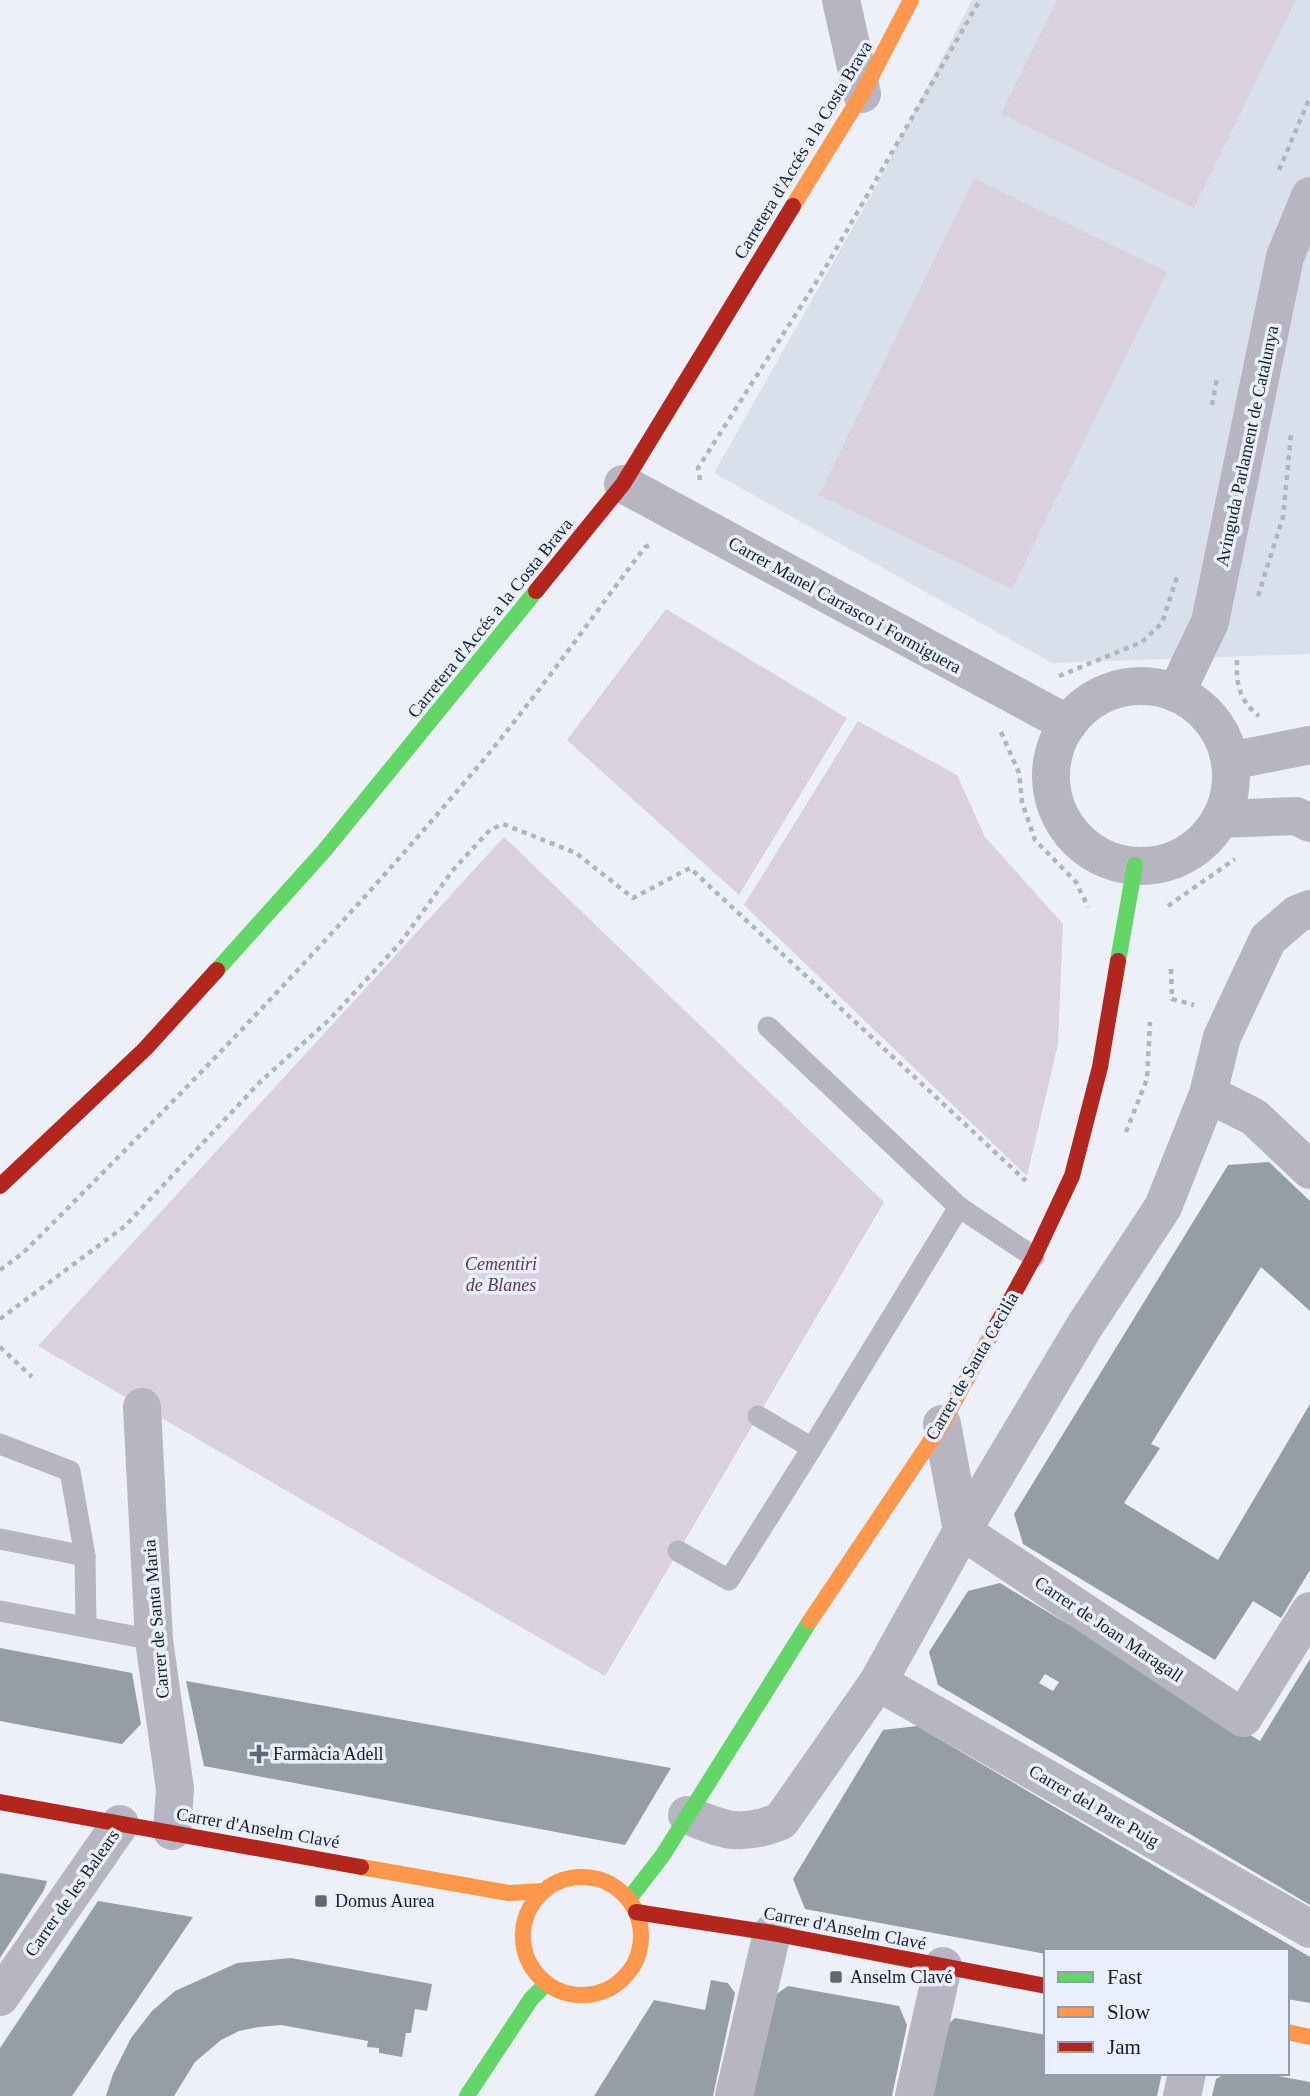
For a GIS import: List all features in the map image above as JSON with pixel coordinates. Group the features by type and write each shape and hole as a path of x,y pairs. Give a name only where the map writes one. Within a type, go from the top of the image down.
{"street":[{"path":"841,0 862,94"},
{"name":"Carretera d'Accés a la Costa Brava","path":"0,1186 145,1049 324,850 623,484 862,94 911,0"},
{"name":"Avinguda Parlament de Catalunya","path":"1176,693 1210,622 1285,257 1310,195"},
{"name":"Carrer Manel Carrasco i Formiguera","path":"623,484 1068,724"},
{"path":"1152,687 1176,693 1197,705 1213,721 1224,741 1230,761 1230,793 1220,819 1207,838 1189,852 1168,862 1135,865 1116,862 1091,850 1070,832 1061,816 1053,794 1052,771 1056,749 1068,724 1089,703 1120,689 1152,687"},
{"path":"1230,761 1310,745"},
{"path":"1220,819 1296,816 1310,823"},
{"name":"Carrer de Santa Cecilia","path":"633,1905 806,1626 942,1424 1034,1257 1072,1176 1100,1067 1135,865"},
{"path":"687,1815 724,1831 755,1832 781,1821 878,1682 962,1531 1084,1327 1163,1207 1208,1094 1222,1037 1268,939 1297,914 1310,909"},
{"path":"1208,1094 1254,1117 1310,1170"},
{"name":"Carrer de Santa Maria","path":"142,1407 154,1640 175,1789 172,1831"},
{"path":"942,1424 962,1531"},
{"name":"Carrer de Joan Maragall","path":"962,1531 1243,1718 1310,1611"},
{"name":"Carrer del Pare Puig","path":"878,1682 1310,1929"},
{"name":"Carrer d'Anselm Clavé","path":"0,1802 509,1893 543,1891 559,1881 577,1877 595,1878 612,1885 633,1905 1044,1986"},
{"name":"Carrer de les Balears","path":"0,1997 120,1824"},
{"path":"543,1891 532,1905 525,1922 524,1944 530,1963 546,1984 570,1993 587,1994 614,1985 634,1966 641,1939 633,1905"},
{"path":"509,1893 525,1922"},
{"path":"734,2096 772,1933"},
{"path":"914,2096 943,1966"},
{"path":"467,2096 531,1999 546,1984"},
{"path":"1289,2032 1310,2037"},
{"path":"1182,2096 1187,2075"}],"lane":[{"path":"768,1027 960,1207 1034,1257"},
{"path":"678,1552 729,1580 960,1207"},
{"path":"758,1416 812,1448"},
{"path":"0,1444 70,1471 85,1556 86,1626"},
{"path":"0,1539 85,1556"},
{"path":"0,1611 154,1640"}],"path":[{"path":"701,488 698,468 824,270 980,0"},
{"path":"1255,603 1283,517 1293,420"},
{"path":"0,1270 23,1253 160,1116 319,950 477,768 645,547 662,540"},
{"path":"1048,676 1059,676 1142,642"},
{"path":"0,1320 125,1226 260,1082 330,1019 401,942 453,870 490,830 503,824 576,852 633,898 690,868 1036,1190"},
{"path":"0,1347 32,1377"}],"shaded area":[{"path":"972,0 1310,0 1310,654 1052,663 714,473 874,190"}],"green space":[{"path":"1057,0 1296,0 1194,208 1001,114"},
{"path":"974,178 1167,272 1012,589 819,495"},
{"path":"666,609 847,718 739,895 567,740"},
{"path":"858,721 957,775 985,837 1063,924 1058,1044 1027,1176 744,905"},
{"name":"Cementiri de Blanes","path":"504,837 884,1202 605,1676 38,1346"}],"building":[{"path":"1269,1162 1310,1201 1310,1311 1261,1267 1151,1444 1160,1448 1124,1503 1218,1560 1310,1404 1310,1570 1281,1618 1253,1601 1215,1660 1023,1544 1014,1514 1228,1165"},
{"path":"1000,1583 1260,1741 1310,1659 1310,1905 938,1685 929,1652 968,1591","holes":["1045,1674 1059,1682 1053,1691 1039,1683"]},
{"path":"0,1648 132,1673 141,1724 122,1744 0,1721"},
{"path":"186,1681 671,1768 625,1845 204,1766"},
{"path":"917,1726 1310,1957 1310,2003 1289,1999 1289,1949 1044,1949 1044,1954 805,1909 793,1879 883,1730"},
{"path":"0,1873 47,1881 44,1890 0,1958"},
{"path":"98,1901 193,1917 72,2096 0,2096 0,2048"},
{"path":"291,1958 432,1984 427,2011 415,2009 411,2033 406,2033 402,2057 379,2053 379,2048 367,2047 368,2041 281,2025 259,2027 239,2031 221,2040 195,2062 174,2096 106,2096 113,2074 131,2038 152,2011 175,1991 237,1963"},
{"path":"711,1980 728,1983 735,1993 713,2096 594,2096 654,2000 705,2010"},
{"path":"788,1986 899,2006 907,2025 892,2096 753,2096 774,1996"},
{"path":"955,2018 1044,2035 1044,2075 1162,2075 1157,2096 932,2096 946,2026"},
{"path":"1223,2075 1273,2075 1310,2082 1310,2096 1212,2096 1216,2079"}],"traffic: fast":[{"path":"217,970 324,851 536,591"},
{"path":"1118,961 1135,865"},
{"path":"629,1899 663,1855 810,1621"},
{"path":"467,2096 531,1999 546,1984"}],"traffic: slow":[{"path":"793,206 862,94 911,0"},
{"path":"810,1621 942,1424 996,1326"},
{"path":"361,1867 509,1893 543,1891"},
{"path":"582,1877 615,1887 631,1903 641,1936 631,1969 615,1985 582,1995 549,1985 533,1969 523,1936 533,1903 549,1887 582,1877"},
{"path":"1289,2032 1310,2037"}],"traffic: jam":[{"path":"536,591 623,484 793,206"},
{"path":"996,1326 1034,1257 1072,1176 1100,1067 1118,961"},
{"path":"0,1186 145,1049 217,970"},
{"path":"0,1802 361,1867"},
{"path":"636,1912 772,1933 1044,1986"}],"place":[{"name":"Farmàcia Adell","path":"259,1754"},
{"name":"Domus Aurea","path":"321,1901"},
{"name":"Anselm Clavé","path":"836,1977"}]}
